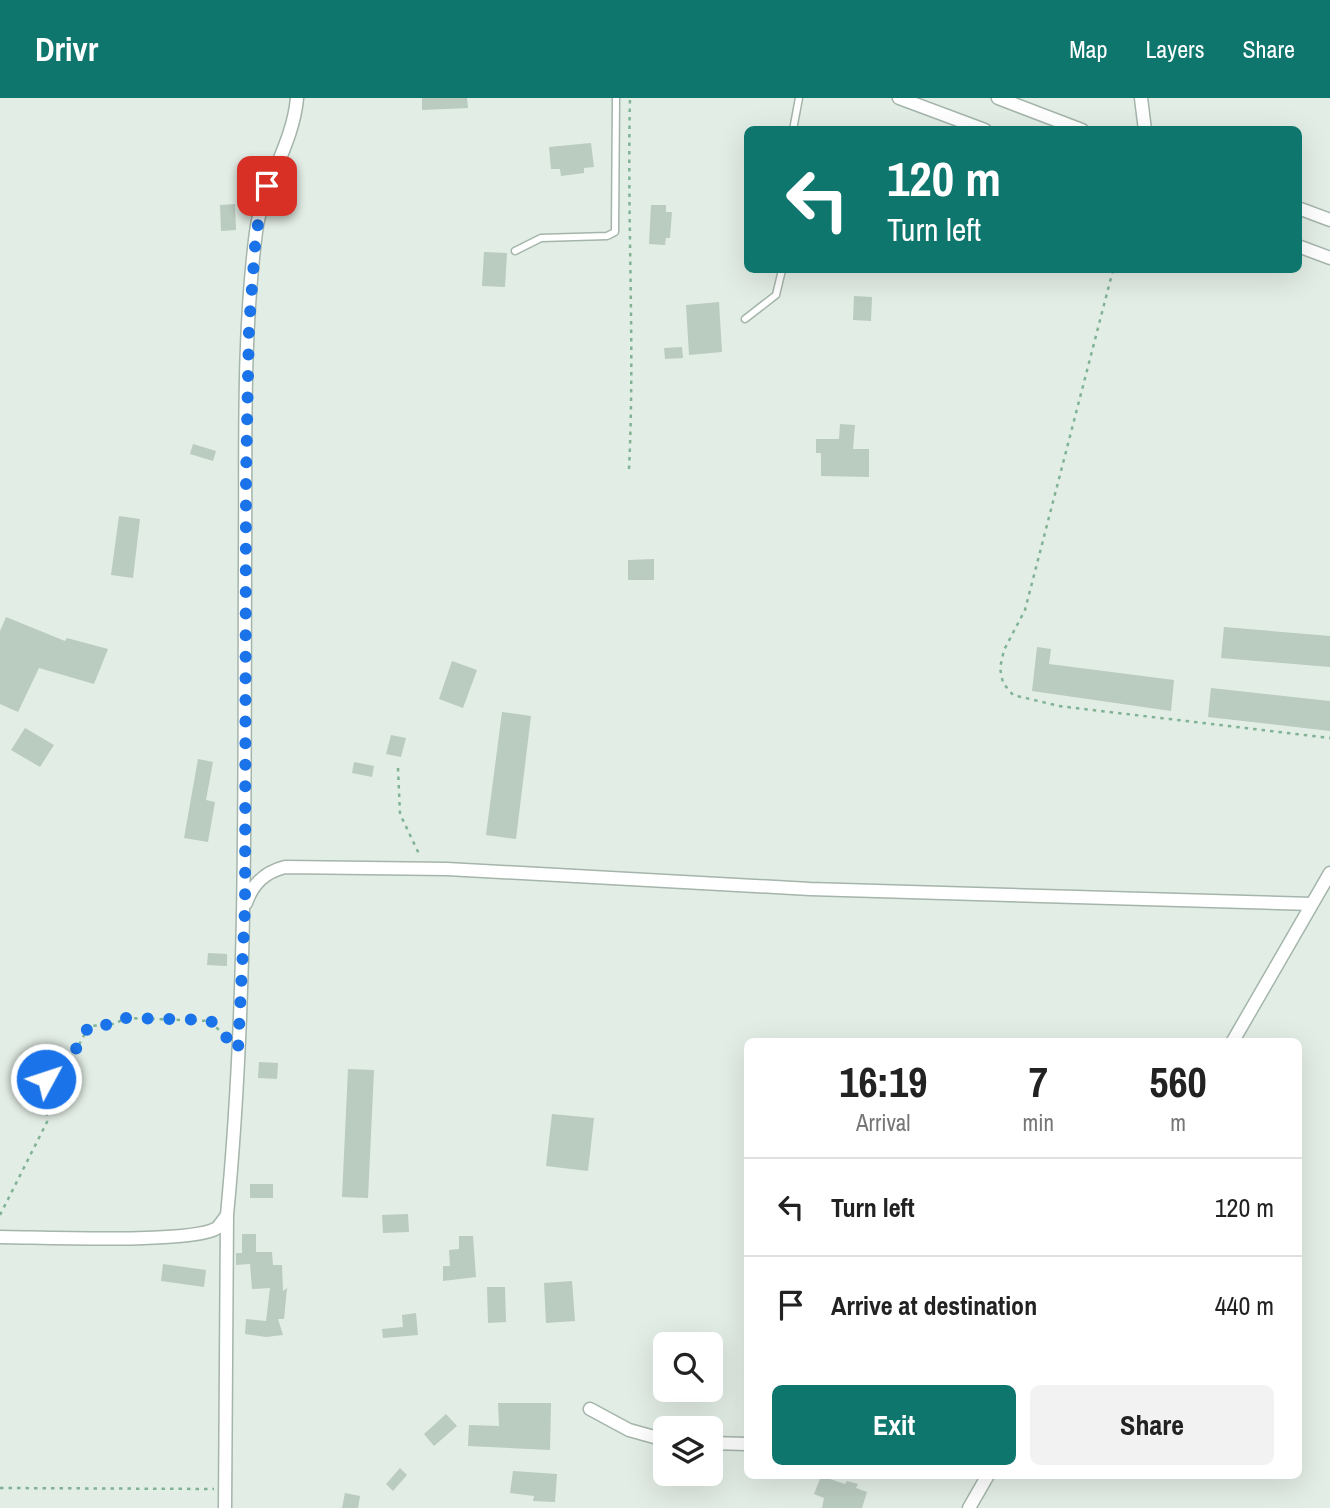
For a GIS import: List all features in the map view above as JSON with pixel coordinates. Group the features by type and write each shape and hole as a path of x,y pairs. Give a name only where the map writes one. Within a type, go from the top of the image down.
{"street":[{"path":"225,1508 227,1215 245,908 246,478 256,233 262,200 286,138 297,98"},
{"path":"899,98 974,126"},
{"path":"998,98 1072,126"},
{"path":"1141,98 1144,126"},
{"path":"1302,210 1330,220"},
{"path":"1302,248 1330,258"},
{"path":"245,908 260,879 270,870 285,867 426,869 810,888 1312,904"},
{"path":"1235,1038 1330,873"},
{"path":"0,1237 160,1237 200,1233 217,1228 227,1215"},
{"path":"590,1409 629,1430 653,1437"},
{"path":"723,1443 744,1444"},
{"path":"969,1508 986,1479"}],"lane":[{"path":"515,251 541,238 607,236 615,232 616,98"},
{"path":"794,126 799,98"},
{"path":"745,319 776,295 781,273"}],"path":[{"path":"629,468 632,405 628,175 630,98"},
{"path":"1112,273 1025,610 1004,650 1000,668 1003,683 1013,695 1059,706 1330,738"},
{"path":"398,768 400,814 426,869"},
{"path":"0,1215 47,1122 46,1079 72,1056 89,1026 115,1024 125,1018 210,1020 238,1050"},
{"path":"0,1488 225,1489"}],"building":[{"path":"422,98 467,98 468,108 422,110"},
{"path":"591,143 594,167 584,168 584,173 561,176 560,169 551,169 549,147"},
{"path":"235,204 236,230 221,231 220,205"},
{"path":"651,205 666,205 666,212 672,212 670,238 666,238 665,245 649,244"},
{"path":"484,252 507,253 505,287 482,286"},
{"path":"854,296 872,297 871,321 853,320"},
{"path":"719,302 722,352 689,355 686,305"},
{"path":"682,347 683,358 665,359 664,348"},
{"path":"840,424 855,425 853,449 869,449 869,477 821,476 821,453 816,453 816,439 839,439"},
{"path":"193,444 216,451 213,461 190,454"},
{"path":"119,516 140,519 133,578 111,575"},
{"path":"654,559 654,580 628,580 628,560"},
{"path":"6,617 65,641 67,638 108,649 94,684 39,668 18,712 0,704 0,631"},
{"path":"1224,627 1330,636 1330,667 1221,658"},
{"path":"1037,647 1051,649 1049,664 1174,680 1171,711 1032,691"},
{"path":"452,661 477,670 463,708 439,699"},
{"path":"1211,688 1330,701 1330,731 1208,717"},
{"path":"502,712 531,716 516,839 486,835"},
{"path":"25,728 54,745 40,767 11,750"},
{"path":"391,735 406,738 401,757 386,754"},
{"path":"198,759 213,762 206,800 215,802 208,842 184,838"},
{"path":"354,762 374,766 372,777 352,773"},
{"path":"208,953 227,954 227,966 207,965"},
{"path":"259,1062 278,1063 277,1079 258,1078"},
{"path":"348,1069 374,1070 368,1198 342,1197"},
{"path":"552,1114 594,1118 588,1171 546,1166"},
{"path":"250,1184 273,1184 273,1198 250,1198"},
{"path":"408,1214 409,1232 383,1233 382,1215"},
{"path":"242,1234 256,1234 256,1252 272,1252 273,1265 282,1265 283,1291 287,1288 284,1319 278,1319 283,1335 266,1337 245,1334 246,1319 266,1321 270,1288 252,1289 250,1264 236,1265 236,1253 242,1253"},
{"path":"459,1236 473,1236 476,1277 443,1281 443,1266 450,1266 449,1250 459,1249"},
{"path":"163,1264 206,1270 204,1287 161,1281"},
{"path":"572,1281 575,1321 546,1323 544,1283"},
{"path":"487,1287 505,1287 506,1322 488,1323"},
{"path":"416,1313 418,1335 383,1338 382,1329 403,1327 402,1315"},
{"path":"498,1403 551,1403 550,1450 468,1446 469,1425 499,1426"},
{"path":"446,1414 457,1426 434,1446 424,1434"},
{"path":"400,1468 407,1475 393,1491 386,1484"},
{"path":"513,1471 557,1474 555,1502 533,1501 534,1496 510,1493"},
{"path":"820,1479 858,1484 856,1488 867,1492 862,1508 822,1508 824,1498 814,1494"},
{"path":"345,1493 360,1496 358,1508 342,1508"}],"route":[{"path":"46,1079 72,1056 89,1026 115,1024 125,1018 210,1020 238,1050 245,908 243,839 249,327 256,233 267,186"}]}
